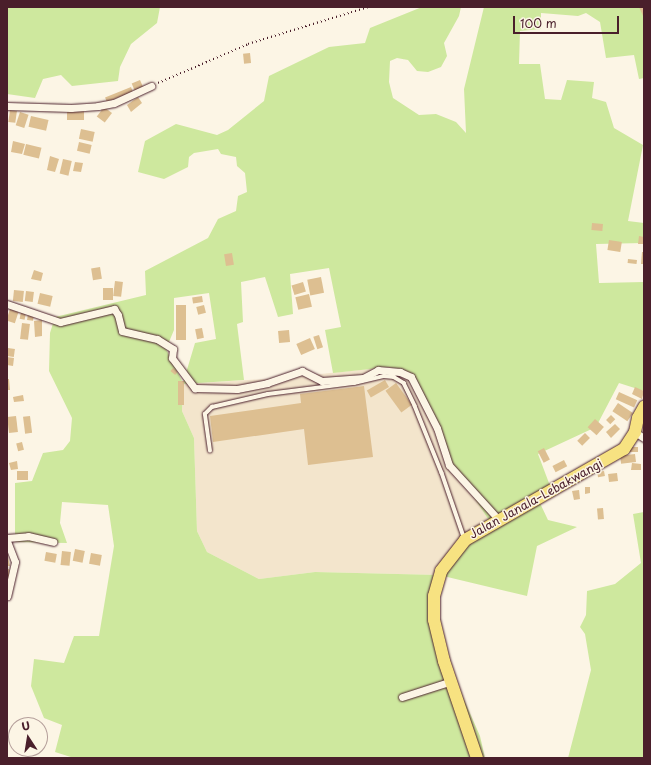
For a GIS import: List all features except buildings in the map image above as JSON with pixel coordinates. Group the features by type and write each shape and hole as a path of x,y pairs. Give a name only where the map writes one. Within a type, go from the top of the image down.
{"main road":[{"name":"Jalan Janala–Lebakwangi","path":"478,758 438,637 434,596 442,571 465,540 576,478 624,449 639,435 638,418 644,407"}],"street":[{"path":"7,106 71,108 98,106 114,103 151,86"},
{"path":"7,304 60,322 114,309 118,315 122,331 158,339 173,349 172,358 195,388 237,389 266,383 302,371 322,381 363,378 378,370 400,372 411,377 438,428 449,465 499,520"},
{"path":"7,596 15,562 7,539 28,536 54,542"},
{"path":"402,697 452,681"}],"lane":[{"path":"210,451 204,414 212,407 268,394 354,383 384,376 394,377 404,383 415,406 442,473 465,540"}],"path":[{"path":"151,86 248,44 368,7"}],"shaded area":[{"path":"389,367 406,373 416,387 449,460 490,522 439,575 315,572 259,579 207,552 197,531 194,438 182,411 183,384 281,378"}],"green space":[{"path":"7,7 160,7 157,23 131,44 120,67 118,81 72,86 61,75 43,79 35,98 7,94"},
{"path":"422,7 461,7 459,16 444,43 447,56 441,67 428,72 417,71 408,60 397,58 390,61 389,82 393,98 419,115 436,114 456,122 466,133 464,89 484,7 644,7 644,78 639,79 634,55 606,58 600,22 586,13 578,16 541,13 541,29 520,31 519,64 540,64 545,99 561,100 567,80 594,82 592,98 606,102 614,128 643,145 628,221 644,223 644,243 596,244 599,283 644,282 644,391 619,383 596,427 538,454 552,491 538,499 548,520 577,527 537,546 527,596 439,575 435,610 448,663 480,736 485,758 74,758 55,752 62,725 48,720 48,717 44,717 31,686 34,659 64,663 74,636 99,636 114,546 108,505 62,502 60,523 67,543 15,542 15,483 32,481 43,453 63,450 70,441 72,418 49,371 50,333 55,317 146,295 145,271 208,238 218,219 236,211 238,196 247,192 245,173 237,166 236,157 221,154 218,149 194,153 189,157 188,167 164,179 138,172 145,141 176,124 217,135 228,130 264,101 269,76 329,47 365,43 370,28","holes":["329,268 341,327 325,330 333,373 389,367 406,373 416,387 449,460 490,522 439,575 315,572 259,579 207,552 197,531 194,438 182,411 183,384 244,380 237,324 243,322 241,282 265,277 278,317 293,314 290,274","209,293 216,339 195,343 183,383 166,349 174,330 174,298"]},
{"path":"644,512 644,758 568,758 591,670 585,634 580,627 586,615 587,591 615,584 641,563 633,514"}]}
